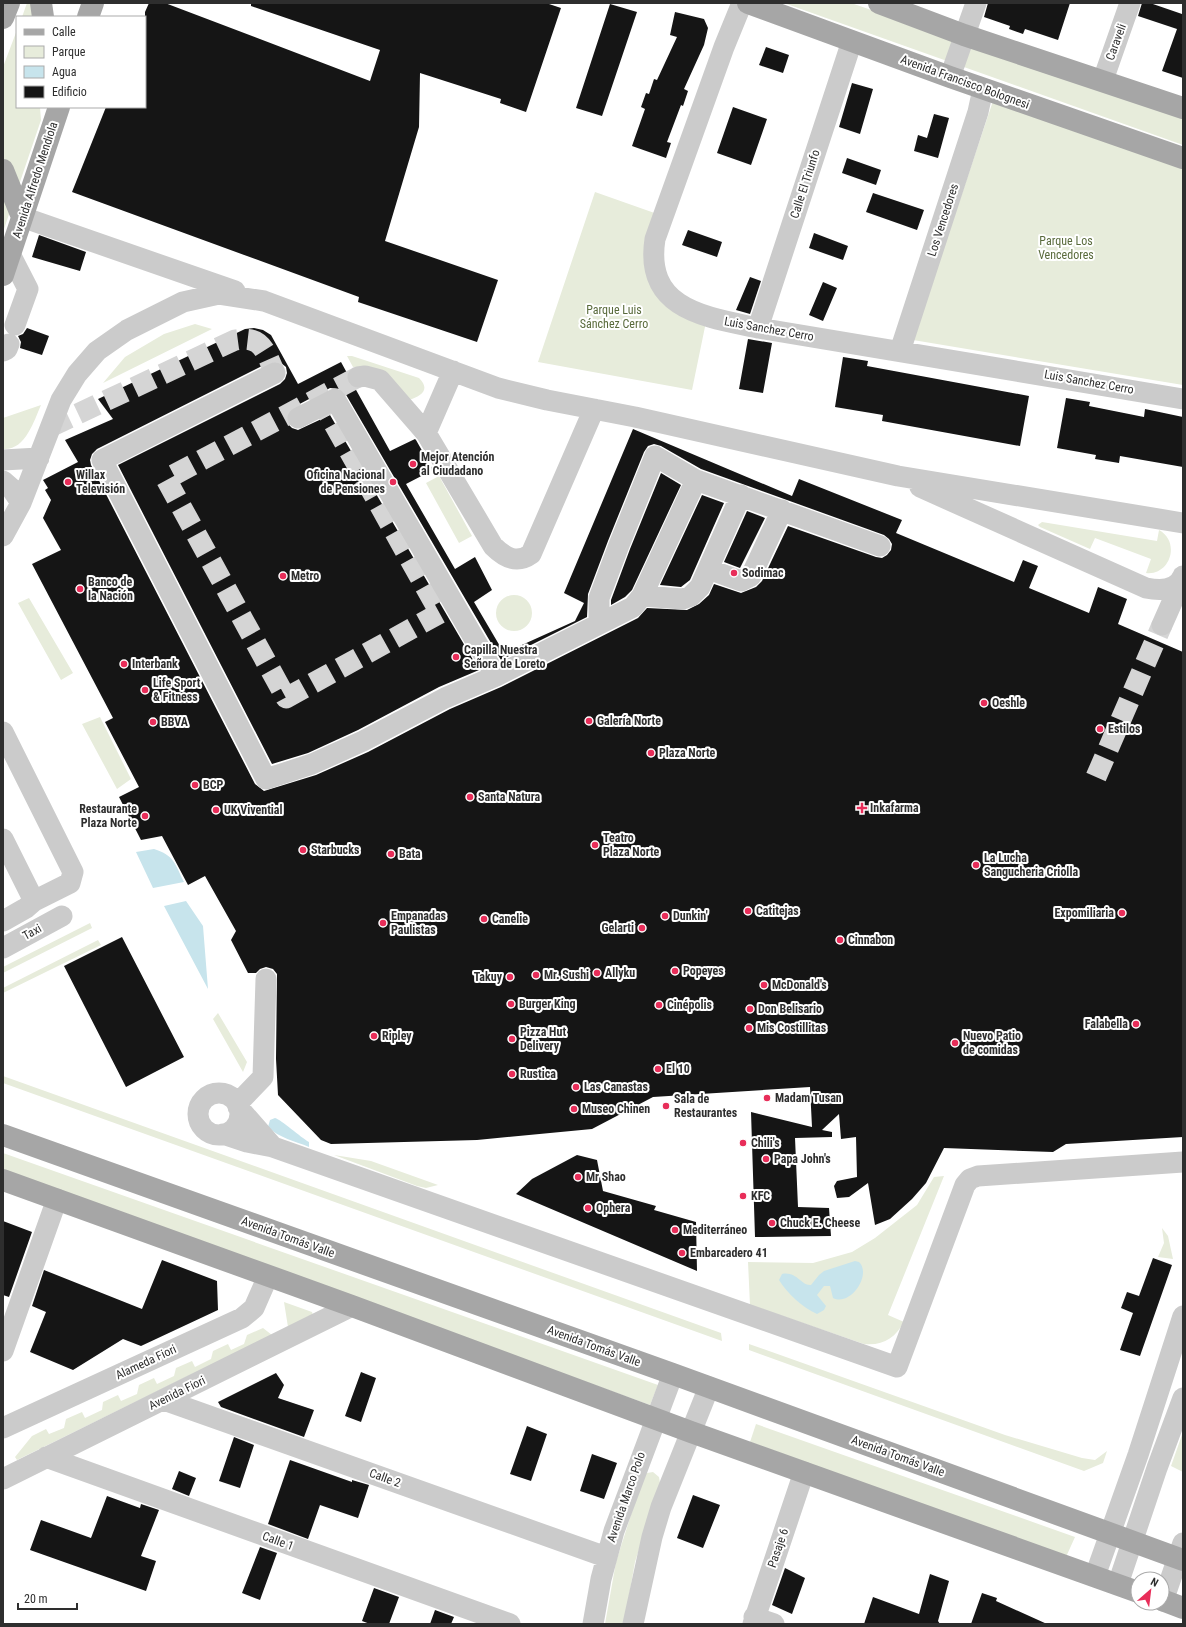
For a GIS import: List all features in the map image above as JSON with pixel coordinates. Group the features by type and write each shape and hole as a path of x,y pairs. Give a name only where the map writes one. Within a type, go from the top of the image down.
{"main road":[{"path":"3,18 9,3"},
{"path":"41,3 43,16"},
{"path":"88,16 93,3"},
{"name":"Avenida Francisco Bolognesi","path":"748,3 983,89 1183,158"},
{"path":"879,3 964,35 1103,80 1183,108"},
{"name":"Avenida Alfredo Mendiola","path":"3,275 56,111"},
{"path":"3,170 22,217"},
{"name":"Avenida Tomás Valle","path":"3,1135 673,1374 1133,1541 1181,1554"},
{"path":"3,1180 352,1306 655,1419 1130,1589"}],"street":[{"name":"Luis Sanchez Cerro","path":"742,3 655,239 653,258 654,266 661,285 682,306 699,315 758,328 1183,399"},
{"path":"950,77 976,3"},
{"name":"Caraveli","path":"1103,80 1130,3"},
{"name":"Calle El Triunfo","path":"758,328 852,41"},
{"name":"Los Vencedores","path":"900,351 978,112 983,89"},
{"path":"22,217 264,301 498,388 898,476 1183,523"},
{"path":"9,340 28,289 10,254"},
{"path":"3,536 21,503 40,458 61,400 77,374 97,351 127,330 183,302 219,294 264,301"},
{"path":"426,433 453,371"},
{"path":"275,373 102,460 266,779 327,757 363,741 445,698 496,676 634,606 642,596 696,480"},
{"path":"358,377 365,376 380,380 426,433 487,537 501,554 517,560 524,559 531,554 594,409"},
{"path":"298,418 335,399 496,676"},
{"path":"599,624 599,598 655,456 696,480 880,546"},
{"path":"3,460 40,458"},
{"path":"898,476 962,507 1146,588 1158,591 1170,589 1182,579"},
{"path":"3,481 11,488 21,503"},
{"path":"642,596 683,599 691,596 700,587 740,495"},
{"path":"708,569 741,581 751,576 782,510"},
{"path":"1162,625 1182,579"},
{"path":"3,732 73,872 70,883 34,901 26,908 3,921"},
{"path":"3,839 34,901"},
{"name":"Taxi","path":"3,948 62,916"},
{"path":"238,1105 263,1077 266,979"},
{"path":"272,1147 229,1096 216,1093 204,1099 200,1104 198,1116 204,1128 216,1134 223,1134 247,1142 272,1147 897,1367 965,1185 970,1179 978,1176 1183,1162"},
{"path":"223,1134 235,1127 240,1114 238,1105"},
{"path":"3,1352 57,1199"},
{"name":"Alameda Fiori","path":"3,1428 242,1318 254,1308 268,1276"},
{"name":"Avenida Fiori","path":"3,1479 352,1306"},
{"path":"1095,1576 1111,1533 1183,1316"},
{"name":"Avenida Marco Polo","path":"593,1624 606,1557 618,1516 673,1374"},
{"path":"633,1624 652,1537 708,1387"},
{"path":"1118,1584 1183,1398"},
{"name":"Calle 2","path":"164,1400 606,1557"},
{"name":"Calle 1","path":"46,1458 510,1624"},
{"name":"Pasaje 6","path":"754,1621 804,1472"},
{"path":"1170,1599 1181,1554"},
{"path":"754,1621 774,1624"}],"green space":[{"path":"27,3 32,3 33,16 22,16"},
{"path":"784,3 851,3 1183,117 1183,145"},
{"path":"16,33 16,108 40,108 41,120 3,232 3,67"},
{"name":"Parque Los Vencedores","path":"994,98 1183,165 1183,385 913,340"},
{"name":"Parque Luis Sánchez Cerro","path":"595,192 663,216 657,276 707,317 692,390 538,362"},
{"path":"195,324 212,329 103,383 125,357 164,334"},
{"path":"347,356 352,356 419,378 423,382 423,392 417,397 409,400 364,367 353,367"},
{"path":"41,405 28,434 23,440 11,448 3,449 3,418"},
{"path":"439,476 472,536 459,543 426,483"},
{"path":"1042,522 1157,541 1159,530 1166,535 1170,542 1170,557 1161,569 1154,573 1146,573 1151,559 1095,538 1090,549 1040,527 1038,525"},
{"path":"514,595 527,600 532,613 527,626 514,631 501,626 496,613 501,600"},
{"path":"29,598 73,673 61,680 18,603"},
{"path":"100,717 131,779 117,789 82,724"},
{"path":"90,923 92,928 3,973 3,967"},
{"path":"98,940 101,945 3,993 3,988"},
{"path":"218,1013 247,1062 243,1072 213,1019"},
{"path":"3,1076 721,1333 722,1341 3,1083"},
{"path":"3,1153 658,1385 650,1405 3,1172"},
{"path":"334,1155 371,1161 438,1185 426,1188 417,1186"},
{"path":"944,1176 888,1315 904,1322 897,1332 888,1340 877,1344 864,1344 750,1305 748,1262 813,1263 852,1252 875,1238 917,1205 934,1177"},
{"path":"1162,1228 1168,1236 1173,1259 1158,1257 1164,1243"},
{"path":"284,1302 312,1312 313,1315 288,1327"},
{"path":"263,1328 272,1335 17,1460 15,1457 32,1436 46,1429 49,1434 64,1428 66,1419 82,1412 85,1418 102,1410 103,1402 118,1395 121,1401 137,1394 139,1385 154,1378 157,1384 174,1376 176,1368 192,1361 195,1367 211,1359 213,1351 228,1344 231,1350 244,1344 247,1335"},
{"path":"749,1344 1005,1435 1082,1458 1095,1460 1107,1451 1103,1463 1084,1471 749,1350"},
{"path":"756,1424 1075,1537 1066,1557 750,1442"},
{"path":"1183,1432 1183,1472 1171,1466"},
{"path":"653,1472 659,1477 660,1483 635,1562 624,1624 605,1624 616,1562 643,1477 647,1473"}],"water":[{"path":"154,849 161,851 170,857 176,865 184,882 153,888 136,852"},
{"path":"186,901 203,926 208,989 164,906"},
{"path":"275,1118 309,1142 309,1147 282,1137 272,1131 268,1127 270,1120"},
{"path":"855,1261 859,1262 862,1267 863,1274 858,1288 853,1294 840,1300 833,1298 830,1286 824,1286 817,1295 826,1306 824,1310 817,1314 796,1300 779,1280 782,1274 787,1274 795,1276 807,1285 811,1285 824,1271"}],"building":[{"path":"149,3 165,3 370,81 380,50 251,6 251,3 546,3 561,8 526,112 500,103 501,99 420,73 419,127 385,241 498,280 477,342 358,302 359,297 72,192 106,108 146,108 145,12"},
{"path":"988,3 1070,3 1058,40 1025,29 1023,34 1009,29 1010,26 984,17"},
{"path":"1142,3 1150,3 1182,14 1183,78 1162,71 1177,29 1138,16"},
{"path":"610,4 637,12 602,116 576,108"},
{"path":"675,12 704,19 708,28 704,45 684,89 688,91 667,142 671,143 666,158 632,146 645,109 641,107 646,93 649,94 654,79 657,80 677,37 670,35"},
{"path":"766,47 789,55 783,73 759,65"},
{"path":"852,83 873,89 860,134 839,127"},
{"path":"733,107 767,119 751,165 717,153"},
{"path":"934,114 949,118 938,158 914,151 918,135 927,138"},
{"path":"847,158 881,170 876,185 842,173"},
{"path":"873,193 924,210 917,230 866,212"},
{"path":"688,230 722,242 717,257 682,245"},
{"path":"814,233 848,246 843,260 809,248"},
{"path":"39,235 86,252 80,271 32,257"},
{"path":"750,277 761,281 750,314 736,310"},
{"path":"823,282 837,288 823,321 809,315"},
{"path":"27,328 49,336 42,355 20,348 21,342 18,336 23,334"},
{"name":"Plaza Norte","path":"254,328 263,330 271,335 298,384 341,362 347,373 346,378 348,384 355,388 390,451 415,439 416,440 433,470 406,484 455,569 475,557 492,590 474,602 504,653 575,621 584,603 564,593 633,429 792,496 799,479 902,520 896,533 1014,582 1023,560 1038,566 1029,588 1089,613 1098,587 1127,599 1118,624 1183,652 1183,1137 1066,1144 1053,1152 944,1148 926,1183 912,1199 890,1219 875,1225 868,1183 849,1197 837,1198 834,1186 837,1181 857,1177 856,1137 841,1139 839,1114 822,1130 832,1132 832,1137 795,1138 798,1207 829,1208 831,1236 755,1237 751,1112 812,1127 810,1087 653,1097 592,1129 477,1140 331,1144 321,1140 278,1095 276,1059 277,974 273,969 266,967 260,969 256,973 248,973 231,940 236,931 205,876 188,885 162,836 141,840 119,797 139,787 105,722 113,718 32,564 61,550 43,518 51,500 45,490 48,488 43,480 78,462 65,440 113,419 98,399 245,329","holes":["276,361 286,367 287,373 285,379 280,384 118,465 272,764 308,753 358,730 439,687 479,670 330,415 298,430 292,428 288,424 286,417 288,411 330,388 341,389 345,393 501,660 587,617 588,594 608,541 644,452 648,446 654,444 661,446 701,469 884,535 892,544 891,550 882,558 876,557 788,526 762,581 756,587 741,593 714,584 709,595 699,604 687,610 647,608 638,618 501,687 450,709 368,752 316,775 264,791 255,784 91,465 90,460 92,454 97,449 270,362"]},
{"path":"748,339 772,343 763,393 739,389"},
{"path":"843,357 868,361 867,366 1029,396 1020,446 882,421 883,415 835,407"},
{"path":"1066,398 1090,402 1089,406 1144,417 1145,409 1183,417 1183,467 1120,456 1119,463 1095,459 1096,455 1057,448"},
{"path":"661,473 681,485 632,590 625,597 611,605 611,600 630,549"},
{"path":"702,495 724,503 690,580 681,587 660,585"},
{"path":"747,511 765,518 740,568 724,562"},
{"path":"122,937 184,1057 126,1087 64,966"},
{"path":"577,1155 597,1160 603,1191 656,1206 654,1210 696,1222 697,1271 516,1194 532,1179"},
{"path":"3,1221 32,1232 9,1297 3,1295"},
{"path":"1153,1258 1172,1265 1140,1356 1120,1350 1133,1313 1121,1308 1127,1292 1139,1296"},
{"path":"162,1260 217,1281 218,1310 141,1346 123,1339 73,1370 30,1352 46,1312 32,1306 44,1270 142,1309"},
{"path":"361,1372 376,1378 361,1422 345,1416"},
{"path":"276,1373 284,1385 278,1398 314,1410 304,1437 221,1407 218,1402"},
{"path":"527,1426 547,1434 531,1481 510,1474"},
{"path":"234,1437 254,1445 240,1488 219,1481"},
{"path":"592,1454 617,1463 604,1499 580,1491"},
{"path":"290,1460 352,1482 352,1480 369,1485 358,1518 320,1505 308,1539 268,1524"},
{"path":"179,1471 196,1478 189,1496 172,1489"},
{"path":"693,1495 720,1505 703,1548 677,1538"},
{"path":"107,1496 140,1508 141,1504 159,1510 141,1556 156,1561 146,1591 30,1550 41,1520 91,1538"},
{"path":"260,1547 277,1553 260,1600 242,1593"},
{"path":"785,1568 805,1578 792,1614 772,1605"},
{"path":"930,1574 949,1581 938,1621 940,1624 864,1624 873,1597 919,1614"},
{"path":"374,1588 399,1597 389,1624 370,1624 362,1621"},
{"path":"982,1593 997,1598 996,1601 1047,1624 971,1624"},
{"path":"435,1610 454,1617 451,1624 430,1624"}],"tunnel":[{"path":"50,427 235,340 252,340 262,347 275,373"},
{"path":"319,397 440,613 286,698 166,479 358,377"},
{"path":"1096,777 1162,625"}],"place":[{"name":"Mejor Atención al Ciudadano","path":"413,464"},
{"name":"Willax Televisión","path":"68,482"},
{"name":"Oficina Nacional de Pensiones","path":"393,482"},
{"name":"Sodimac","path":"734,573"},
{"name":"Metro","path":"283,576"},
{"name":"Banco de la Nación","path":"80,589"},
{"name":"Capilla Nuestra Señora de Loreto","path":"456,657"},
{"name":"Interbank","path":"124,664"},
{"name":"Life Sport & Fitness","path":"145,690"},
{"name":"Oeshle","path":"984,703"},
{"name":"Galería Norte","path":"589,721"},
{"name":"BBVA","path":"153,722"},
{"name":"Estilos","path":"1100,729"},
{"name":"Plaza Norte","path":"651,753"},
{"name":"BCP","path":"195,785"},
{"name":"Santa Natura","path":"470,797"},
{"name":"Inkafarma","path":"862,808"},
{"name":"UK Vivential","path":"216,810"},
{"name":"Restaurante Plaza Norte","path":"145,816"},
{"name":"Teatro Plaza Norte","path":"595,845"},
{"name":"Starbucks","path":"303,850"},
{"name":"Bata","path":"391,854"},
{"name":"La Lucha Sangucheria Criolla","path":"976,865"},
{"name":"Catitejas","path":"748,911"},
{"name":"Expomiliaria","path":"1122,913"},
{"name":"Dunkin'","path":"665,916"},
{"name":"Canelie","path":"484,919"},
{"name":"Empanadas Paulistas","path":"383,923"},
{"name":"Gelarti","path":"642,928"},
{"name":"Cinnabon","path":"840,940"},
{"name":"Popeyes","path":"675,971"},
{"name":"Allyku","path":"597,973"},
{"name":"Mr. Sushi","path":"536,975"},
{"name":"Takuy","path":"510,977"},
{"name":"McDonald's","path":"764,985"},
{"name":"Burger King","path":"511,1004"},
{"name":"Cinépolis","path":"659,1005"},
{"name":"Don Belisario","path":"750,1009"},
{"name":"Falabella","path":"1136,1024"},
{"name":"Mis Costillitas","path":"749,1028"},
{"name":"Ripley","path":"374,1036"},
{"name":"Pizza Hut Delivery","path":"512,1039"},
{"name":"Nuevo Patio de comidas","path":"955,1043"},
{"name":"El 10","path":"658,1069"},
{"name":"Rustica","path":"512,1074"},
{"name":"Las Canastas","path":"576,1087"},
{"name":"Madam Tusan","path":"767,1098"},
{"name":"Sala de Restaurantes","path":"666,1106"},
{"name":"Museo Chinen","path":"574,1109"},
{"name":"Chili's","path":"743,1143"},
{"name":"Papa John's","path":"766,1159"},
{"name":"Mr Shao","path":"578,1177"},
{"name":"KFC","path":"743,1196"},
{"name":"Ophera","path":"588,1208"},
{"name":"Chuck E. Cheese","path":"772,1223"},
{"name":"Mediterráneo","path":"675,1230"},
{"name":"Embarcadero 41","path":"682,1253"}]}
